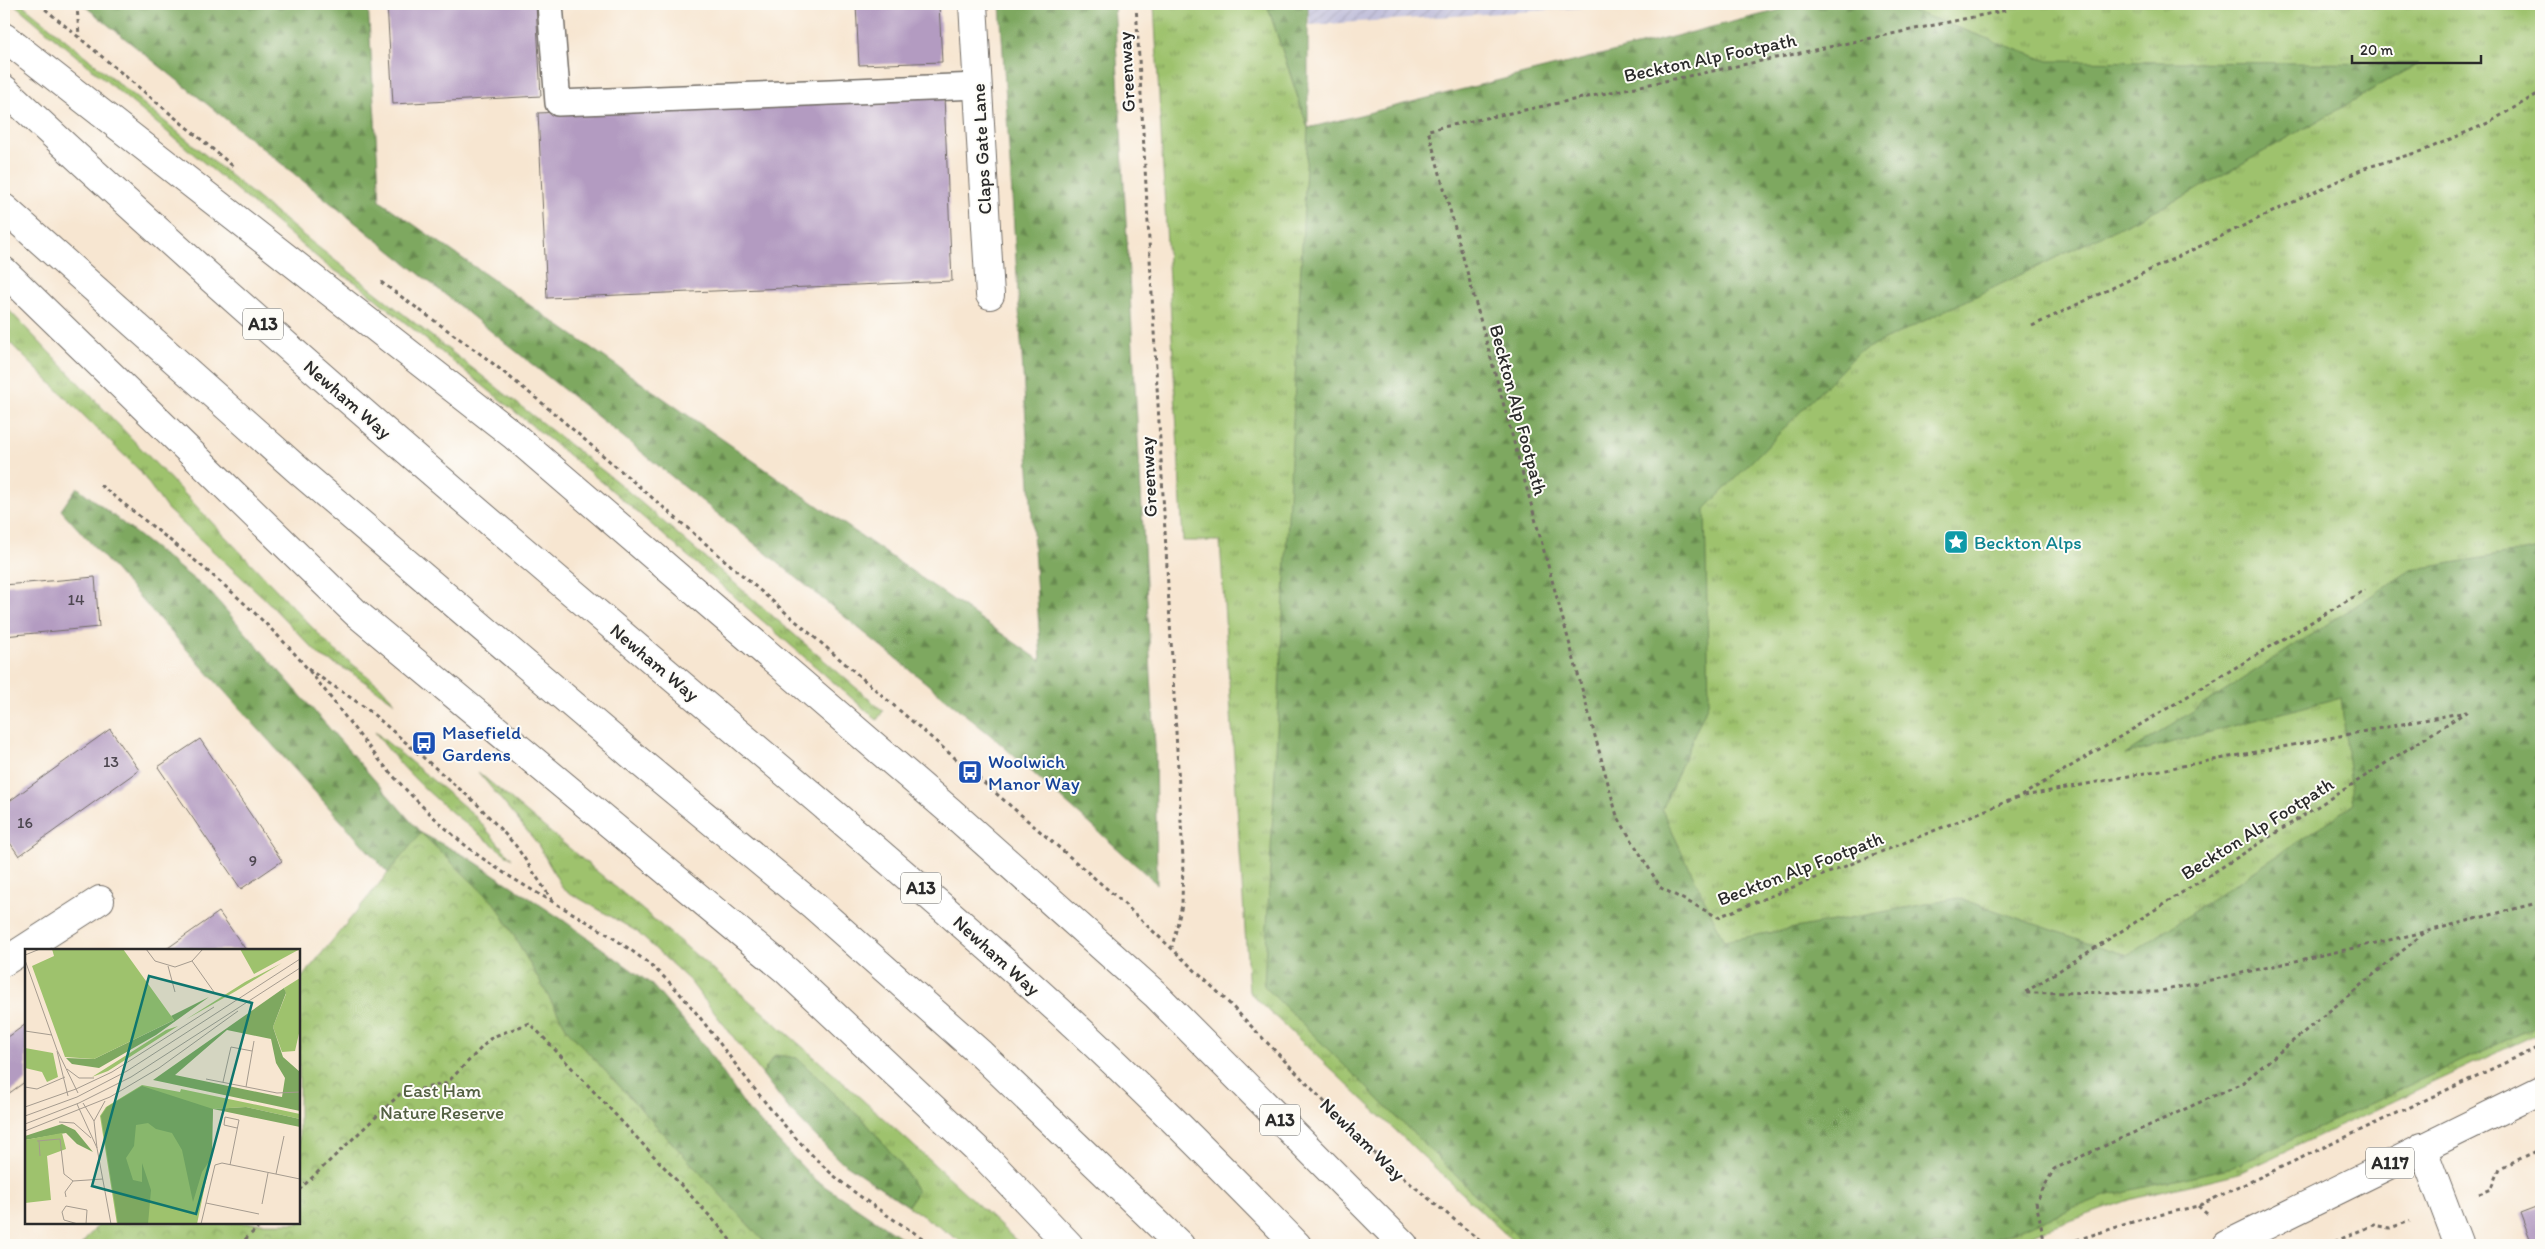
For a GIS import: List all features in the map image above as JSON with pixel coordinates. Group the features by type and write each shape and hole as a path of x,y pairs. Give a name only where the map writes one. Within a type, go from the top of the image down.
{"main road":[{"name":"Claps Gate Lane","path":"973,4 990,295"},
{"name":"A13","path":"4,37 513,435 972,829 1155,994 1404,1245"},
{"name":"Newham Way","path":"4,89 350,401 526,553 868,841 1039,992 1199,1145 1297,1245"},
{"path":"4,208 299,471 814,906 982,1054 1180,1245"},
{"path":"4,271 356,613 787,971 987,1159 1069,1245"},
{"path":"4,962 100,900"},
{"name":"A117","path":"2226,1245 2541,1090"},
{"path":"2422,1147 2459,1245"}],"lane":[{"path":"550,4 558,103 978,86"}],"path":[{"path":"77,4 79,37"},
{"name":"Greenway","path":"1136,4 1183,859 1182,905 1172,947"},
{"name":"Beckton Alp Footpath","path":"2006,4 2007,10 1428,130 1617,816 1661,888 1718,917 2021,796 2365,590"},
{"path":"2032,326 2365,168 2425,150 2488,123 2541,92"},
{"path":"100,485 230,590 275,633 306,667 374,754 427,810 462,842 553,902 605,931 641,957 672,986 751,1085 816,1159 848,1188 932,1245"},
{"path":"306,667 366,708 478,804 516,846 553,902"},
{"name":"Beckton Alp Footpath","path":"2021,796 2466,712 2024,993 2157,992 2424,932 2541,902"},
{"name":"Newham Way","path":"1120,900 1172,947 1376,1156 1485,1245"},
{"name":"Beckton Alp Footpath","path":"2046,1245 2036,1202 2054,1169 2242,1082 2424,932"},
{"path":"300,1189 400,1094 447,1083 492,1037 530,1024 719,1226 734,1245"},
{"path":"2061,1245 2142,1219 2198,1206 2541,1046"},
{"path":"2478,1194 2492,1189 2500,1168 2541,1149 2537,1141"},
{"path":"2327,1245 2373,1225 2390,1228 2410,1221"},
{"path":"239,1245 262,1224"}],"shaded area":[{"path":"1308,4 1645,4 1310,25"}],"green space":[{"path":"14,4 22,4 304,236 616,481 883,711 877,720 608,487 355,282 330,268"},
{"path":"82,4 368,4 380,201 1041,661 1000,4 1114,4 1155,746 1157,884 994,738 623,437"},
{"path":"1154,4 1267,4 1308,128 1926,4 2541,4 2541,1032 2239,1173 2132,1199 2002,1245 1517,1245 1249,992 1220,541 1183,541"},
{"path":"1267,4 1308,4 1308,128"},
{"path":"1804,4 1894,4 2048,61 2418,64 2187,195 1859,352 1705,509 1709,701 1662,810 1724,941 1959,898 2128,956 2353,805 2341,697 2125,755 2411,570 2541,548 2541,1024 2233,1167 2105,1196 1980,1245 1526,1245 1264,986 1308,128"},
{"path":"4,305 331,647 380,686 395,703 349,671 320,656 263,597 167,509 139,470 4,337"},
{"path":"77,487 210,592 421,833 388,873 61,510"},
{"path":"375,732 472,813 512,859 438,801 389,751"},
{"path":"478,772 822,1063 1021,1245 966,1245 908,1206 917,1191 775,1055 762,1074 689,980 636,931 563,889 537,843"},
{"path":"421,833 469,858 563,920 651,984 704,1045 748,1110 814,1179 912,1245 767,1245 568,1031 497,906"},
{"name":"East Ham Nature Reserve","path":"421,833 497,906 568,1031 767,1245 81,1245 99,1224 300,1224 300,980"},
{"path":"775,1055 797,1058 867,1124 903,1167 917,1191 908,1206 838,1159 789,1109 762,1074"}],"building":[{"path":"387,4 536,4 541,96 393,104"},
{"path":"856,4 939,4 942,62 859,65"},
{"path":"944,96 952,281 547,298 538,113"},
{"path":"95,577 99,627 4,636 4,585"},
{"path":"110,729 139,770 19,856 4,834 4,805"},
{"path":"200,739 282,861 241,889 158,767"},
{"path":"219,912 245,949 166,949"},
{"path":"25,1025 25,1082 4,1097 4,1040"},
{"path":"2541,1205 2541,1245 2532,1245 2520,1213"}],"place":[{"name":"Beckton Alps","path":"1956,542"},
{"name":"Masefield Gardens","path":"424,743"},
{"name":"Woolwich Manor Way","path":"970,772"}]}
